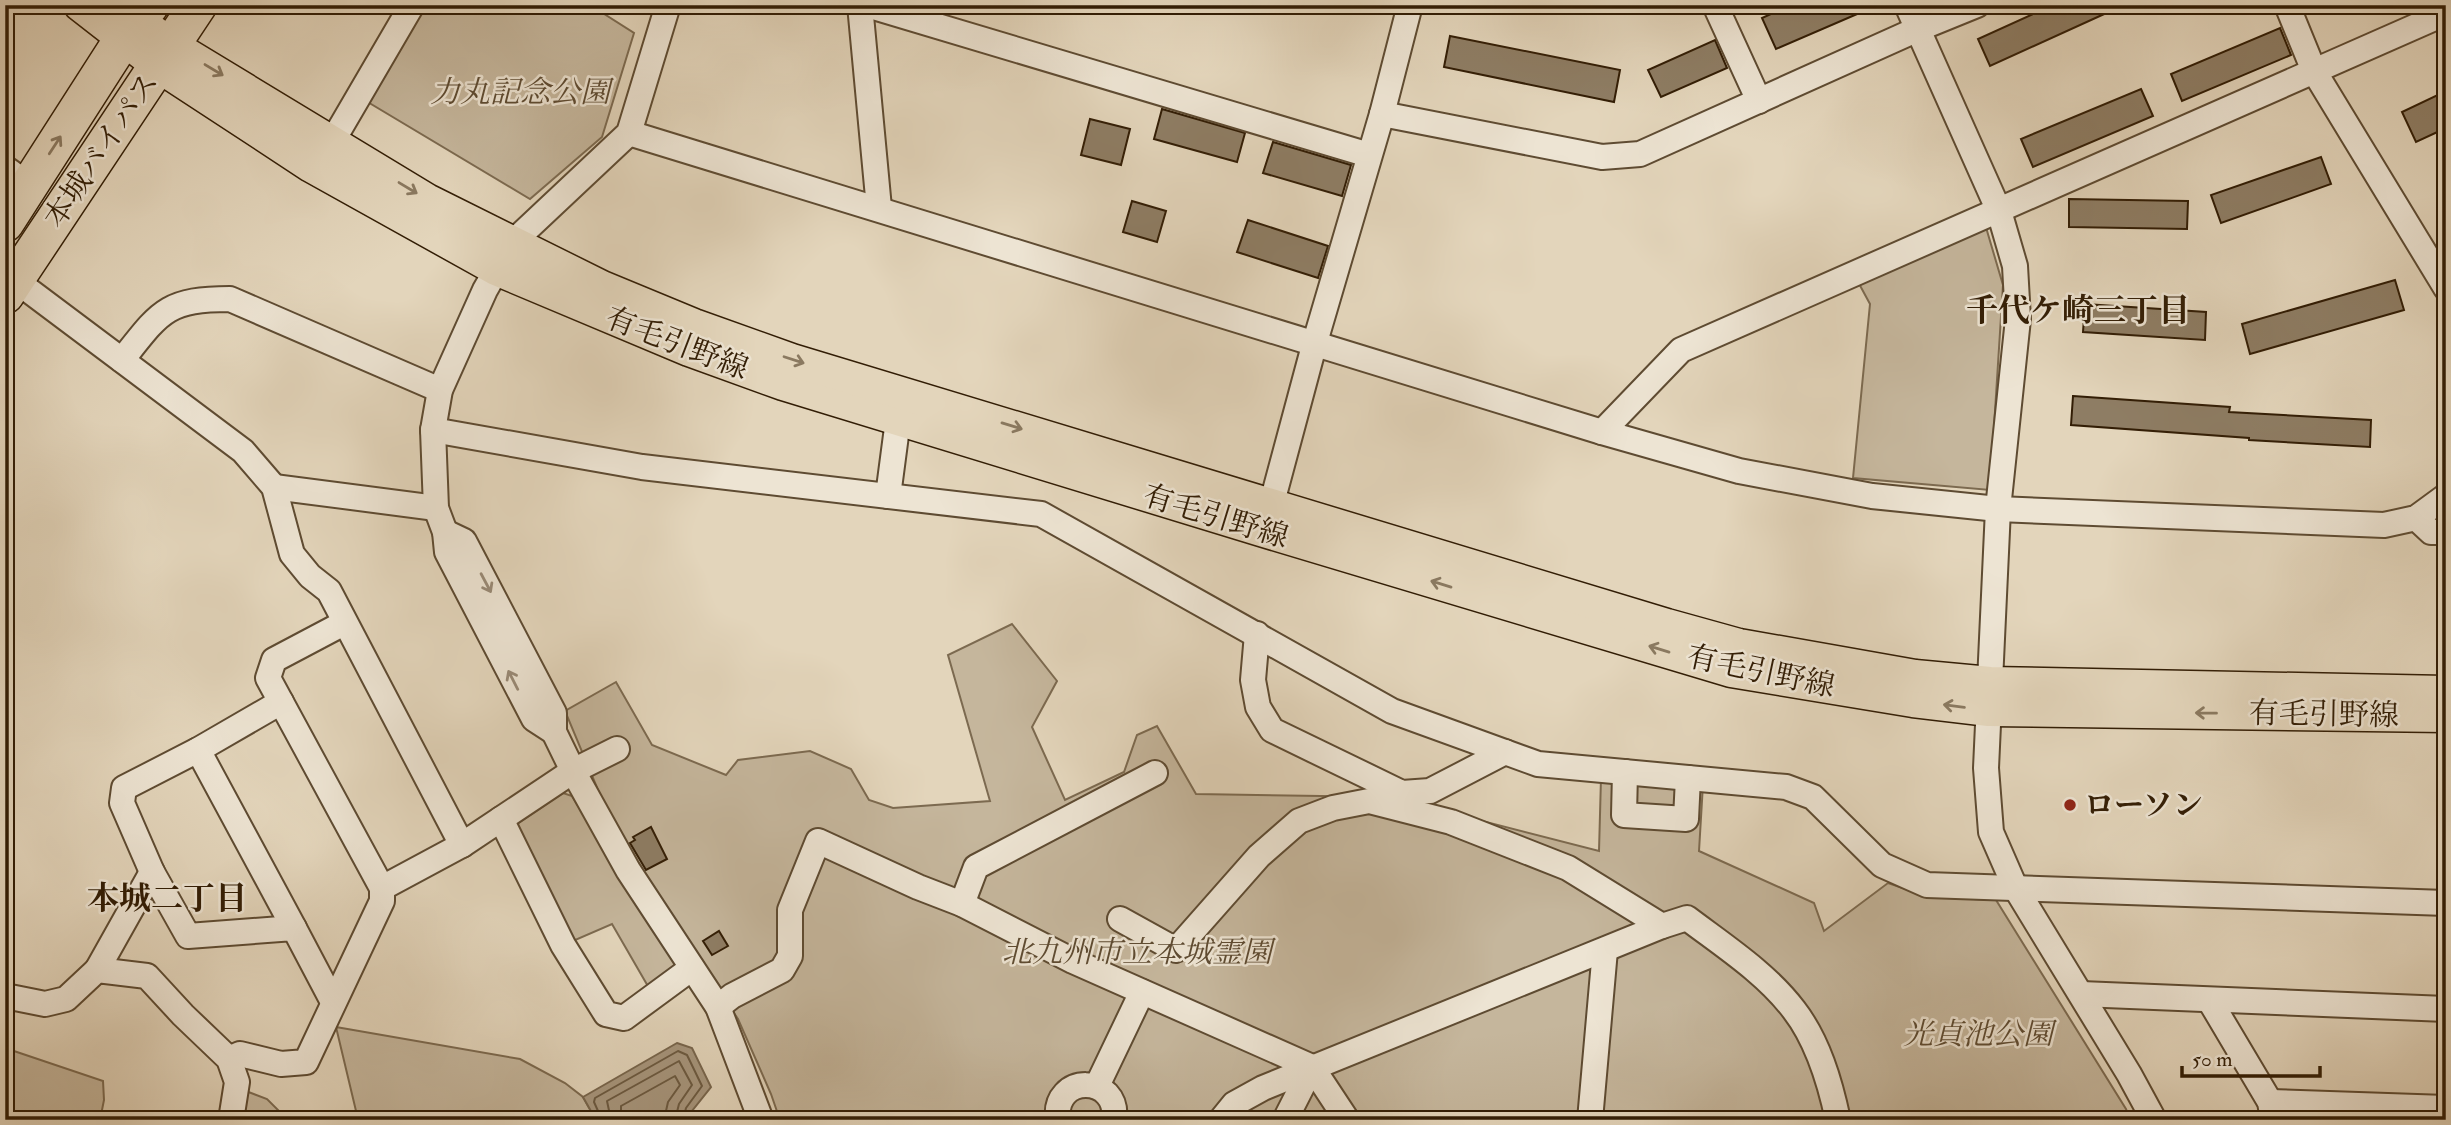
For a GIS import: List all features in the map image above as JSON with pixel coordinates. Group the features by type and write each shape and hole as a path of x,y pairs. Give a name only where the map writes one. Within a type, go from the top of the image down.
{"highway":[{"name":"本城バイパス","path":"10,287 198,5"},
{"name":"本城バイパス","path":"5,223 17,177 131,17"}],"main road":[{"name":"有毛引野線","path":"80,5 131,17 165,55 312,166 496,269 689,351 902,407 1268,517 1739,645 1915,676 1989,696 2446,716"},
{"name":"有毛引野線","path":"165,55 332,142 427,200 603,287 694,325 792,360 902,407"},
{"name":"有毛引野線","path":"1989,696 2446,692"}],"street":[{"path":"332,142 412,5"},
{"path":"668,5 629,132 512,243 496,269 440,390 433,430 436,508 445,532 464,541 554,713 554,732 573,771 628,870 718,1007 761,1120"},
{"path":"860,5 879,208"},
{"path":"867,5 1369,155"},
{"path":"1268,517 1315,342 1382,114 1410,5"},
{"path":"1716,5 1759,101"},
{"path":"1908,5 1999,211 2015,266 2018,319 1998,509 1989,696 1986,768 1991,832 2015,887 2154,1120"},
{"path":"1382,114 1602,157 1640,154 1977,5"},
{"path":"2287,5 2314,71 2446,288"},
{"path":"1602,432 1681,351 2446,13"},
{"path":"629,132 1602,432 1739,471 1872,496 1998,509 2384,525 2416,518 2446,496"},
{"path":"10,287 122,360 243,451 274,487 292,554 310,576 329,591 462,845"},
{"path":"122,360 153,320 176,305 202,299 230,299 440,390"},
{"path":"888,496 902,407"},
{"path":"433,430 642,467 1041,514 1392,711 1538,764 1786,787 1814,797 1882,865 1927,885 2446,904"},
{"path":"274,487 436,508"},
{"path":"2416,518 2431,532 2446,532"},
{"path":"229,1059 240,1054 281,1064 306,1062 383,901 382,888 268,678 274,660 344,623"},
{"path":"1257,634 1252,680 1258,707 1272,730 1402,793 1430,791 1505,752"},
{"path":"281,702 198,750 124,788 122,803 152,872 188,936 294,928"},
{"path":"198,750 333,1002"},
{"path":"382,888 462,845 573,771 617,750"},
{"path":"1625,772 1624,815 1686,819 1688,778"},
{"path":"962,904 976,867 1154,773"},
{"path":"1120,919 1176,950 1259,856 1299,821 1333,808 1369,801 1451,822 1568,868 1662,926"},
{"path":"501,819 563,945 606,1014 624,1018 692,968"},
{"path":"718,1007 732,996 782,970 790,956 790,910 818,841 962,904 1073,961 1312,1067 1347,1120"},
{"path":"5,996 46,1004 66,999 97,970 152,872"},
{"path":"1221,1120 1234,1104 1263,1088 1687,918 1749,964 1794,1010 1815,1047 1838,1120"},
{"path":"1590,1120 1605,950"},
{"path":"97,970 147,976 229,1059 237,1082 231,1120"},
{"path":"1097,1086 1142,992"},
{"path":"2081,994 2446,1009"},
{"path":"2210,1001 2272,1111 2446,1108"},
{"path":"1285,1120 1312,1067"},
{"path":"1058,1120 1059,1102 1068,1090 1082,1085 1097,1086 1109,1096 1115,1109 1114,1120"}],"green space":[{"name":"力丸記念公園","path":"416,5 590,5 634,33 602,137 530,199 356,95"},
{"path":"1985,224 2003,285 1990,490 1853,478 1870,304 1857,280"},
{"name":"北九州市立本城霊園","path":"1012,624 1057,681 1032,727 1065,800 1124,772 1137,735 1157,726 1196,794 1389,797 1599,851 1601,778 1703,784 1699,851 1814,903 1824,931 1888,883 1929,897 1996,900 2126,1109 2130,1120 780,1120 738,1019 616,833 565,711 616,682 652,745 726,775 738,760 810,751 851,769 869,800 893,808 990,801 948,655"},
{"path":"563,793 572,796 646,916 678,961 677,968 649,988 612,924 573,941 517,824"},
{"path":"336,1027 520,1059 565,1083 583,1097 596,1120 343,1120 357,1115"},
{"path":"5,1048 103,1081 104,1100 100,1120 5,1120"},
{"path":"238,1088 267,1099 288,1120 218,1120 226,1100"}],"water":[{"path":"677,1043 692,1048 711,1087 692,1111 689,1120 596,1120 583,1097"}],"building":[{"path":"1791,5 1878,5 1776,49 1762,18"},
{"path":"2053,5 2124,5 1990,66 1978,39"},
{"path":"2280,28 2291,55 2182,101 2171,74"},
{"path":"1450,36 1620,70 1614,102 1444,67"},
{"path":"1715,40 1727,68 1661,97 1648,70"},
{"path":"2141,89 2153,116 2033,167 2021,139"},
{"path":"2446,91 2446,128 2416,142 2402,112"},
{"path":"1162,109 1245,133 1237,162 1154,139"},
{"path":"1090,119 1130,129 1121,165 1081,155"},
{"path":"1273,142 1351,165 1342,196 1263,173"},
{"path":"2321,157 2331,184 2221,223 2211,195"},
{"path":"2069,199 2188,201 2187,229 2069,227"},
{"path":"1132,201 1166,211 1157,242 1123,232"},
{"path":"1248,220 1328,246 1318,278 1237,252"},
{"path":"2395,280 2404,310 2250,354 2242,324"},
{"path":"2085,304 2206,312 2205,340 2083,332"},
{"path":"2073,396 2230,407 2229,412 2371,420 2370,447 2071,425"},
{"path":"651,827 667,859 646,870 630,843 635,840 633,837"},
{"path":"719,931 728,946 712,955 703,941"}],"place":[{"name":"ローソン","path":"2070,805"}],"district":[{"name":"千代ケ崎三丁目","path":"2078,310"},
{"name":"本城二丁目","path":"167,898"}],"park label":[{"name":"光貞池公園","path":"1978,1034"}]}
